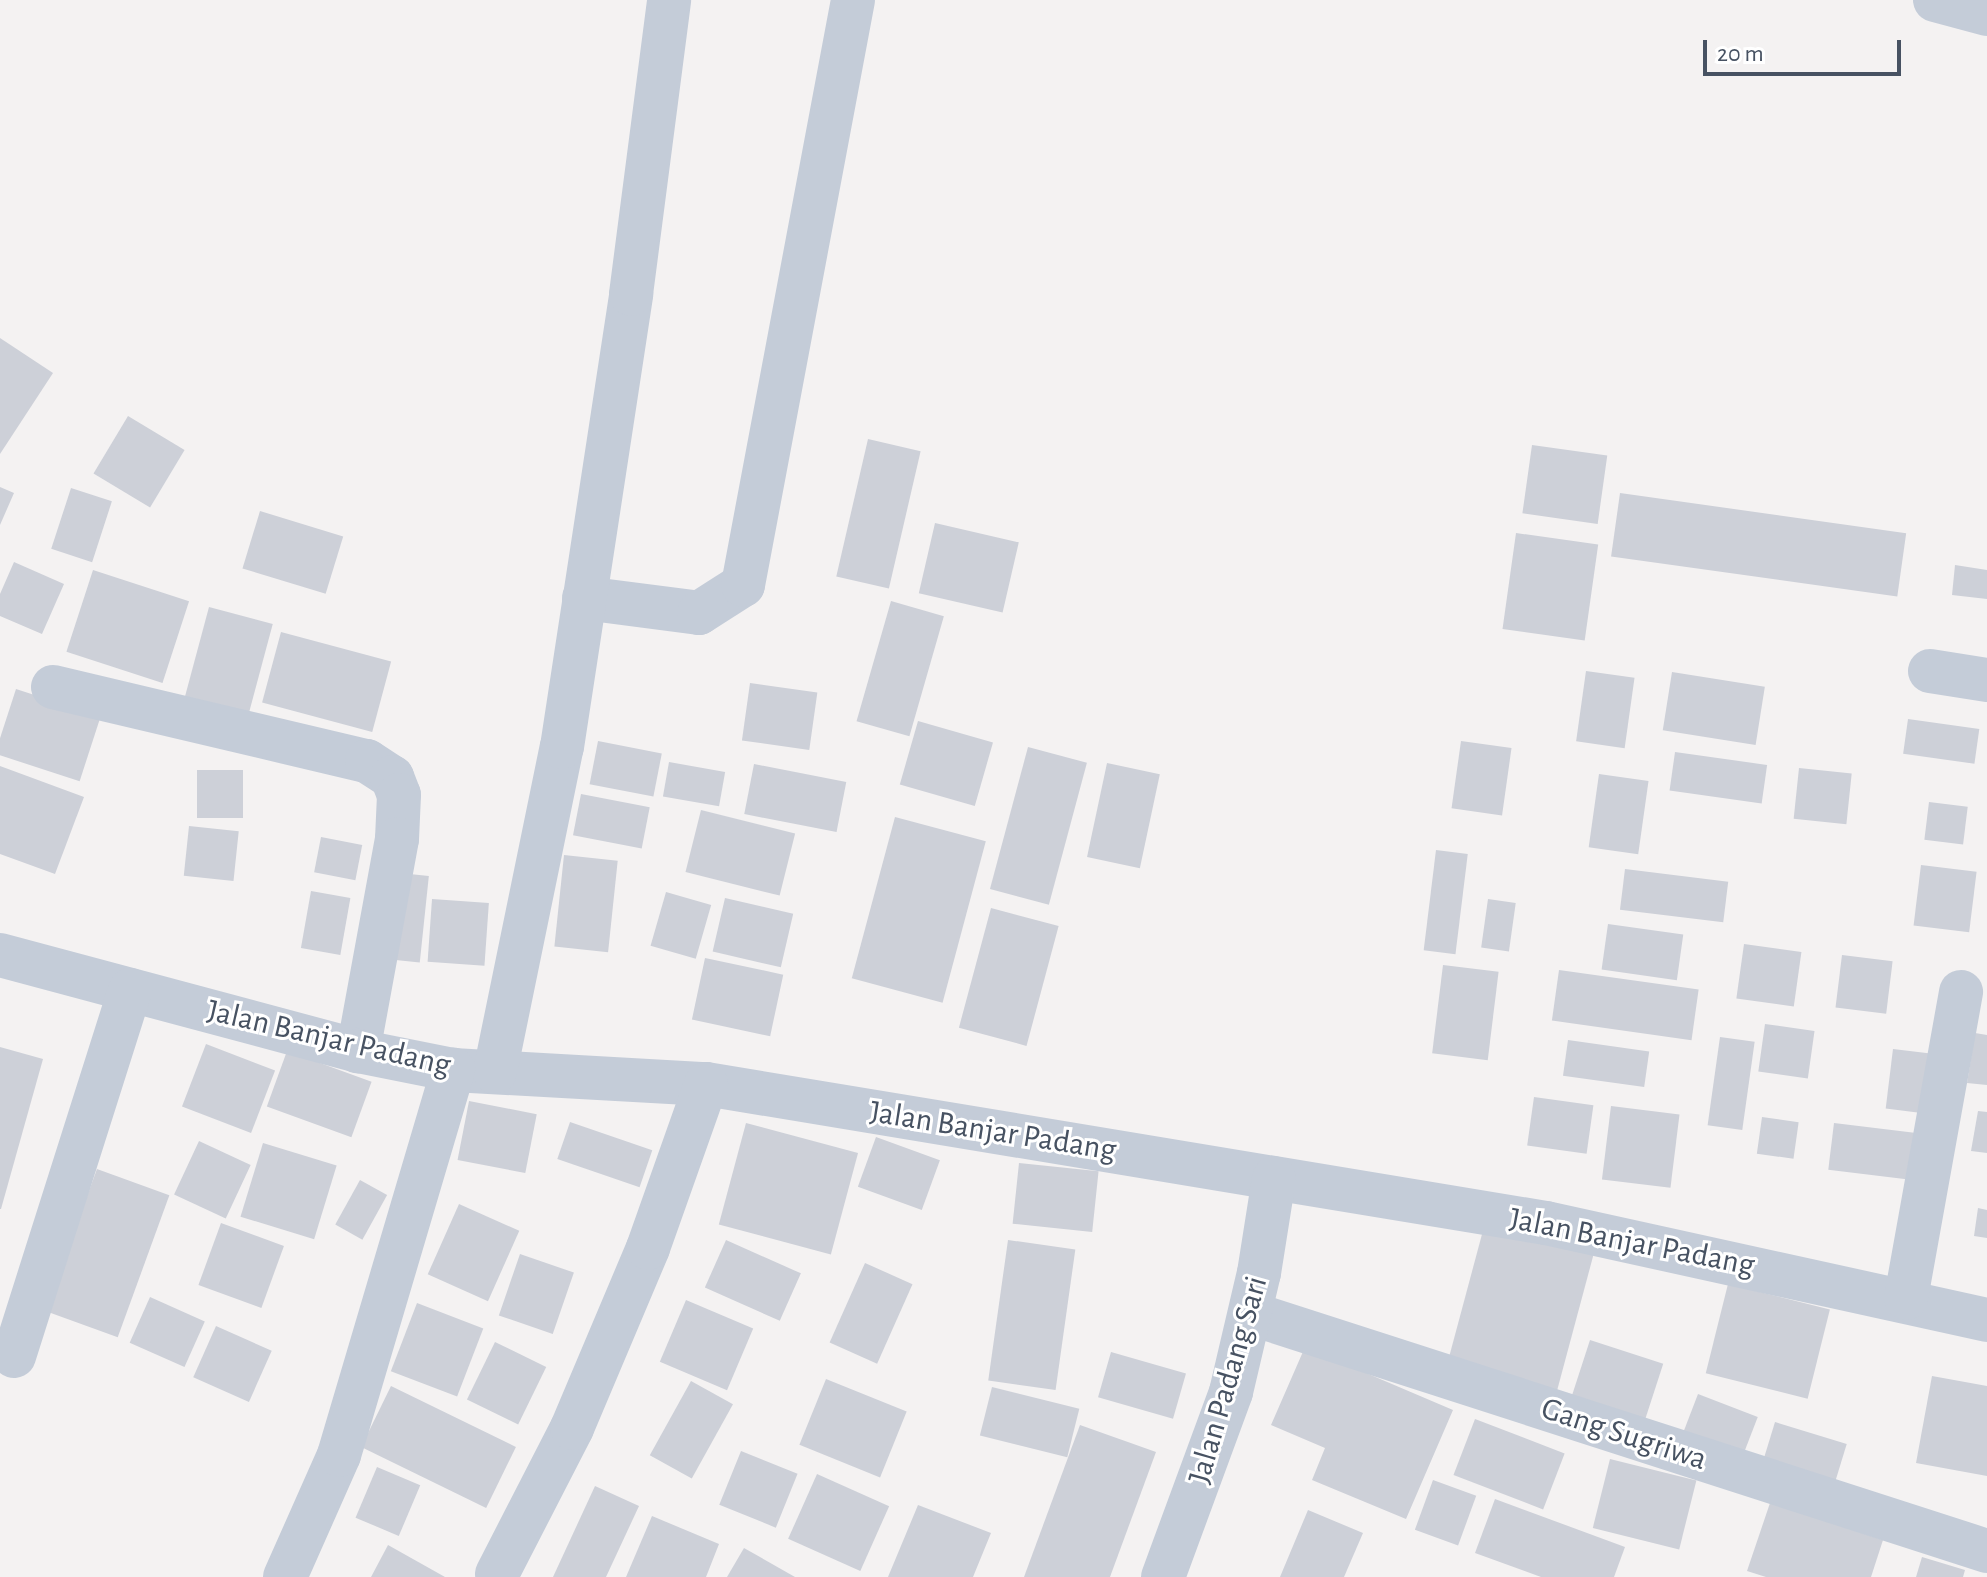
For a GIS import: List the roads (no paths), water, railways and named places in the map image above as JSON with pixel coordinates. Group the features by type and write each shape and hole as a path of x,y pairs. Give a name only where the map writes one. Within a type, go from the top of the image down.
{"street":[{"path":"285,1577 339,1455 474,1071 562,747 669,0"},
{"path":"584,598 699,613 743,585 853,0"},
{"path":"1935,0 1987,14"},
{"path":"1930,671 1987,680"},
{"path":"53,687 367,761 392,777 399,795 397,839 358,1051"},
{"name":"Jalan Banjar Padang","path":"0,955 358,1051 474,1071 706,1084 1546,1223 1906,1298 1987,1320"},
{"path":"14,1356 130,990"},
{"path":"1906,1298 1961,992"},
{"path":"497,1574 572,1428 648,1248 706,1084"},
{"name":"Jalan Padang Sari","path":"1163,1577 1231,1392 1259,1273 1274,1178"},
{"name":"Gang Sugriwa","path":"1262,1317 1987,1551"}]}
